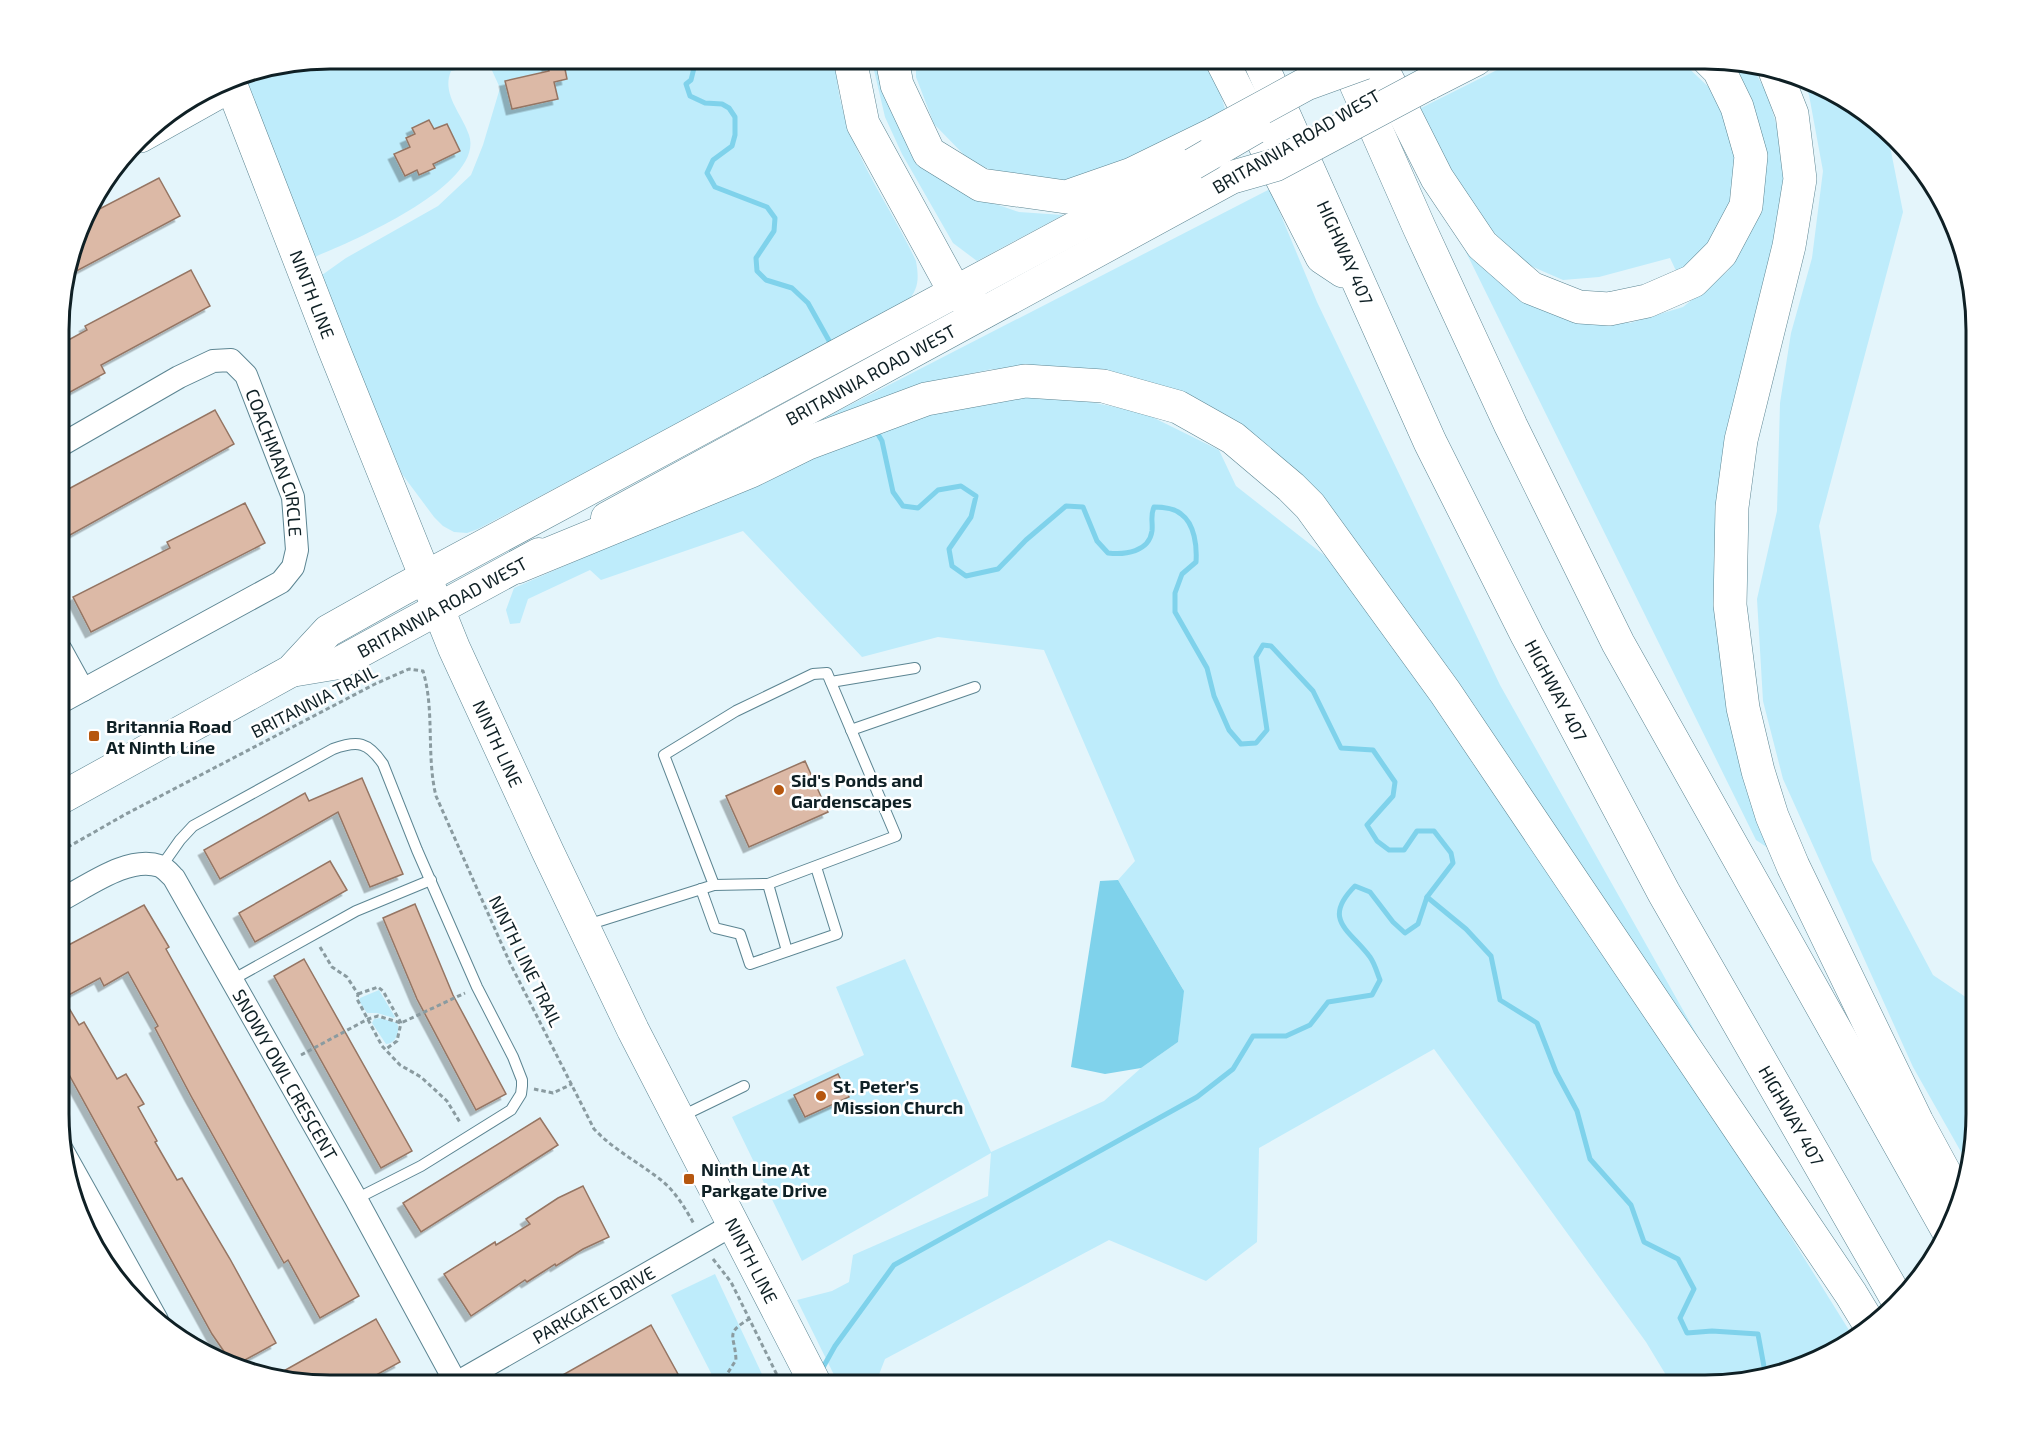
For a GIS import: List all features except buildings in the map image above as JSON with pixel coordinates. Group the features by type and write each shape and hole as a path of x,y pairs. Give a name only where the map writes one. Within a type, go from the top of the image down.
{"highway":[{"path":"852,69 863,124 955,292 983,312"},
{"path":"894,69 897,85 929,153 981,184 1066,197 1132,174 1216,133 1306,84 1343,69"},
{"path":"1226,69 1322,257 1356,279"},
{"name":"HIGHWAY 407","path":"1263,69 1435,452 1527,635 1664,894 1894,1293"},
{"path":"1368,69 1419,227 1511,426 1618,643 1943,1221"},
{"path":"1370,69 1437,178 1482,246 1531,288 1579,307 1609,309 1647,301 1693,280 1721,253 1746,206 1751,156 1737,107 1719,70"},
{"path":"1221,184 1275,165 1429,71"},
{"path":"1779,80 1792,114 1800,179 1789,246 1741,440 1732,507 1730,605 1743,708 1768,805 1793,866 1912,1112 1954,1190"},
{"path":"517,567 751,471 808,443 926,399 1025,381 1103,386 1178,407 1233,438 1310,506 1445,692 1866,1319"}],"main road":[{"name":"BRITANNIA ROAD WEST","path":"69,794 291,670 327,631 1193,164 1350,69"},
{"name":"NINTH LINE","path":"232,88 454,648 633,1030 734,1224 776,1339 807,1375"},
{"name":"BRITANNIA ROAD WEST","path":"291,670 339,663 1221,184"}],"street":[{"name":"COACHMAN CIRCLE","path":"69,440 179,377 213,362 231,360 246,375 293,497 297,550 293,567 281,582 69,698"},
{"path":"69,665 83,690"},
{"path":"69,896 122,868 142,863 162,867"},
{"name":"SNOWY OWL CRESCENT","path":"162,867 174,878 232,980 356,1199 450,1375"},
{"path":"77,1176 143,1295"},
{"name":"PARKGATE DRIVE","path":"471,1375 734,1224"}],"lane":[{"path":"831,682 915,668"},
{"path":"583,926 714,885 768,884 896,836 828,673 813,674 736,711 663,755 714,885"},
{"path":"851,730 975,687"},
{"path":"162,867 180,840 193,826 333,749 348,744 362,744 375,753 383,764 477,987 513,1057 522,1086 521,1094 511,1110 421,1166 356,1199"},
{"path":"701,889 715,928 740,934 750,964 837,934 816,867"},
{"path":"232,980 356,911 431,880"},
{"path":"768,884 787,951"},
{"path":"678,1118 744,1086"}],"path":[{"name":"BRITANNIA TRAIL","path":"69,846 126,814 375,684 409,669 423,670"},
{"name":"NINTH LINE TRAIL","path":"423,670 428,693 432,780 436,796 510,963 594,1129 616,1149 661,1180 673,1192 691,1219"},
{"path":"312,936 332,967 346,976 358,994 357,999 382,1046 400,1065 421,1077 447,1101 469,1136"},
{"path":"358,994 378,987 383,991 401,1023 396,1041 386,1049"},
{"path":"301,1055 368,1019 378,1016 401,1023 477,987"},
{"path":"522,1086 553,1094 572,1084"},
{"path":"714,1260 731,1282 749,1319 776,1339 781,1375"},
{"path":"726,1375 736,1360 732,1334 735,1327 749,1319"}],"shaded area":[{"path":"461,69 451,71 449,79 450,96 469,135 469,154 457,173 437,192 411,210 312,258 245,83 296,71"},
{"path":"491,69 837,69 844,114 853,139 916,261 918,278 916,288 907,302 478,529 467,533 454,532 434,517 402,474 321,278 346,258 438,206 471,175 483,145 500,88"},
{"path":"894,69 975,197 1019,212 1063,215 977,261 953,243 902,154 885,117 874,70"},
{"path":"916,69 1207,69 1220,92 1228,119 1060,185 1013,181 968,159 934,124 916,77"},
{"path":"1499,69 1690,69 1716,94 1733,132 1737,179 1727,222 1703,255 1678,275 1670,258 1599,277 1563,280 1522,262 1485,223 1413,112"},
{"path":"1731,71 1756,74 1767,94 1782,143 1784,210 1718,510 1771,850 1756,840 1465,250 1468,247 1578,320 1630,323 1683,307 1728,271 1762,209 1767,152 1749,101"},
{"path":"1807,90 1850,113 1890,147 1903,212 1819,526 1872,860 1933,975 1966,997 1966,1114 1963,1155 1913,1067 1783,779 1763,701 1757,599 1777,511 1780,403 1791,333 1812,258 1823,171"},
{"path":"1270,189 1317,302 1500,685 1701,1042 1695,1045 1339,517 1254,437 1090,372 992,369 913,386 820,426 817,422"},
{"path":"1066,397 1144,413 1219,450 1236,486 1343,570 1758,1184 1850,1331 1805,1355 1756,1370 1705,1375 1666,1375 1646,1342 1434,1049 1259,1148 1257,1242 1206,1281 1109,1240 885,1359 879,1375 834,1375 797,1300 832,1291 849,1282 853,1255 988,1196 991,1153 802,1261 732,1117 864,1055 836,987 905,959 991,1152 1104,1101 1141,1068 1178,1042 1183,989 1118,880 1135,861 1044,650 938,637 862,657 743,531 601,580 590,570 528,599 520,623 510,624 506,610 514,588 851,441 915,417 991,398"},
{"path":"1118,880 1184,991 1178,1042 1141,1068 1105,1074 1071,1067 1100,881"},
{"path":"379,990 394,1018 377,1013 367,1013 359,1001 360,998"},
{"path":"380,1018 397,1023 397,1035 389,1044 386,1044 372,1023 374,1019"},
{"path":"715,1274 762,1375 712,1375 671,1295"}],"waterway":[{"path":"694,69 691,80 686,84 690,96 705,103 722,104 729,108 735,117 735,135 732,146 713,160 707,173 715,187 767,207 775,218 774,231 756,258 757,271 766,280 792,288 808,303 832,346"},
{"path":"821,1371 835,1346 894,1265 1197,1097 1233,1069 1253,1036 1286,1036 1310,1025 1328,1002 1372,995 1380,980 1370,957 1342,924 1340,908 1345,898 1355,886 1370,892 1393,922 1405,933 1418,924 1427,897 1453,863 1451,853 1434,831 1417,831 1404,850 1389,850 1377,841 1367,825 1393,796 1395,782 1373,750 1341,748 1313,691 1271,646 1263,645 1256,657 1267,730 1256,743 1241,744 1229,730 1214,696 1207,668 1175,612 1175,593 1182,574 1196,562 1192,530 1186,518 1181,514 1171,509 1154,507 1152,531 1146,544 1135,551 1108,553 1097,541 1083,507 1066,506 1026,540 998,569 966,576 952,566 949,549 971,517 976,496 961,486 938,490 918,508 903,506 893,492 882,441 875,429"},
{"path":"1427,897 1466,929 1491,956 1500,1000 1537,1023 1556,1072 1577,1111 1590,1159 1631,1205 1644,1242 1678,1259 1694,1289 1680,1318 1687,1333 1712,1331 1758,1334 1764,1368"}],"place":[{"name":"Britannia Road At Ninth Line","path":"94,736"},
{"name":"Sid's Ponds and Gardenscapes","path":"779,790"},
{"name":"St. Peter’s Mission Church","path":"821,1096"},
{"name":"Ninth Line At Parkgate Drive","path":"689,1179"}]}
